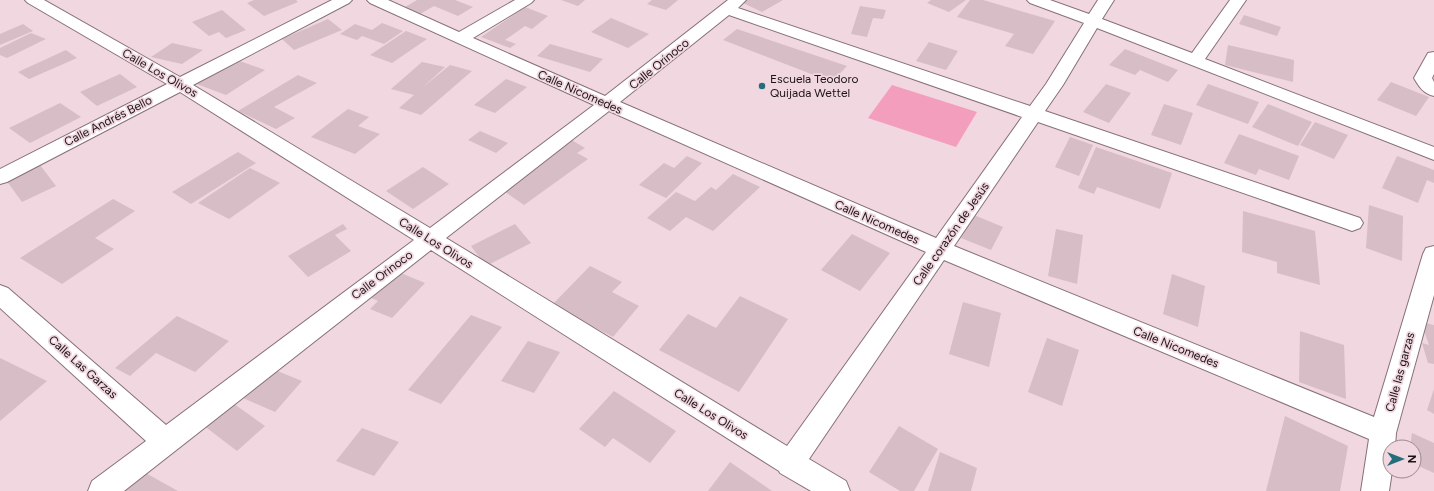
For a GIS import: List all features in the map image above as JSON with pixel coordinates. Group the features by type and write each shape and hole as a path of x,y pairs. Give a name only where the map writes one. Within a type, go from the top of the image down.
{"street":[{"name":"Calle Los Olivos","path":"33,0 180,84 790,464 836,491"},
{"name":"Calle Andrés Bello","path":"0,177 344,0"},
{"name":"Calle Nicomedes","path":"374,0 940,249 1384,433"},
{"path":"460,39 526,0"},
{"path":"1035,0 1093,21 1434,154"},
{"name":"Calle corazón de Jesús","path":"790,464 1054,85 1106,0"},
{"path":"1195,61 1238,0"},
{"path":"733,4 1034,114 1352,223"},
{"name":"Calle Orinoco","path":"102,491 429,239 608,104 733,4"},
{"path":"1434,57 1423,78 1426,84 1434,91"},
{"name":"Calle las garzas","path":"1375,491 1384,433 1434,254"},
{"name":"Calle Las Garzas","path":"0,294 165,441"}],"shaded area":[{"path":"892,85 977,112 956,147 868,118"}],"building":[{"path":"254,0 296,0 298,2 264,16 247,3"},
{"path":"417,0 455,0 473,7 458,16 434,6 415,17 400,10"},
{"path":"561,0 585,0 578,6"},
{"path":"652,0 678,0 666,10 647,4"},
{"path":"747,0 783,0 762,12 743,3"},
{"path":"931,0 966,0 949,12 927,3"},
{"path":"970,0 983,0 1055,21 1033,54 1005,46 1014,34 957,17"},
{"path":"860,6 886,10 883,19 873,18 867,37 851,34"},
{"path":"525,7 548,16 532,29 525,26 505,40 516,44 510,48 481,37"},
{"path":"222,10 246,30 226,38 219,32 209,36 192,22"},
{"path":"1244,15 1281,27 1277,36 1239,24"},
{"path":"611,18 649,34 628,48 591,32"},
{"path":"328,19 342,30 294,50 282,39"},
{"path":"382,23 403,31 384,44 362,36 357,40 340,34 355,24 372,30"},
{"path":"23,24 33,31 0,45 0,34"},
{"path":"737,29 847,66 832,82 723,40"},
{"path":"406,31 427,39 392,63 370,55"},
{"path":"31,33 46,39 7,58 0,55 0,48"},
{"path":"929,42 958,51 946,70 916,61"},
{"path":"172,43 203,50 182,64 151,57"},
{"path":"550,44 603,59 590,72 537,56"},
{"path":"1228,45 1294,60 1293,82 1225,65"},
{"path":"1125,49 1178,70 1168,82 1140,70 1135,75 1109,65"},
{"path":"66,50 77,58 29,79 18,72"},
{"path":"234,59 265,70 226,95 194,83"},
{"path":"422,62 445,67 422,88 450,65 472,71 421,115 399,108 414,95 391,89"},
{"path":"120,74 137,87 97,106 80,92"},
{"path":"298,75 317,83 274,107 295,118 276,129 238,111"},
{"path":"506,79 527,87 495,113 474,105"},
{"path":"1391,82 1429,97 1416,116 1377,100"},
{"path":"1106,84 1131,93 1109,123 1083,112"},
{"path":"1208,84 1259,102 1248,124 1196,105"},
{"path":"60,103 81,117 30,143 9,128"},
{"path":"1164,104 1193,113 1181,145 1151,135"},
{"path":"1268,104 1312,122 1298,146 1252,127"},
{"path":"348,109 369,117 358,126 380,134 355,154 311,137"},
{"path":"1315,122 1348,135 1334,159 1300,145"},
{"path":"480,131 508,143 496,153 468,140"},
{"path":"1239,134 1299,156 1289,180 1259,169 1256,175 1224,163"},
{"path":"1070,137 1093,145 1079,176 1055,167"},
{"path":"570,139 585,148 577,153 588,159 524,205 498,187"},
{"path":"1096,147 1172,173 1160,209 1097,187 1094,194 1078,188"},
{"path":"238,152 256,163 191,204 172,192"},
{"path":"687,156 702,163 666,198 639,185 664,163 674,168"},
{"path":"1397,156 1434,170 1434,183 1427,180 1418,203 1382,188"},
{"path":"40,165 56,186 22,202 6,180"},
{"path":"423,167 449,184 413,209 386,191"},
{"path":"250,168 280,183 229,219 198,203"},
{"path":"733,174 760,187 713,231 686,217 670,231 647,218 676,192 695,201 711,187 716,190"},
{"path":"113,199 135,211 95,238 114,249 62,284 20,258"},
{"path":"1369,205 1403,216 1402,261 1366,248"},
{"path":"1243,211 1315,231 1320,285 1277,273 1277,262 1242,252"},
{"path":"974,215 1003,227 991,250 961,238"},
{"path":"343,224 347,229 335,235 351,251 308,277 288,256"},
{"path":"515,224 531,243 486,266 471,246"},
{"path":"1056,229 1083,235 1077,284 1048,276"},
{"path":"852,234 890,253 860,291 821,270"},
{"path":"590,266 622,282 612,292 639,306 613,337 552,305"},
{"path":"391,269 425,283 392,318 370,309 378,301 365,295"},
{"path":"1172,274 1205,286 1198,327 1163,314"},
{"path":"740,296 788,319 739,392 659,350 688,314 716,328"},
{"path":"963,302 1001,313 989,367 949,354"},
{"path":"471,315 502,327 441,404 408,390"},
{"path":"177,316 229,341 195,372 156,353 130,376 115,368"},
{"path":"1421,322 1434,325 1434,364 1428,363 1422,343 1429,345"},
{"path":"1300,331 1344,345 1346,399 1299,382"},
{"path":"1047,338 1079,350 1062,406 1028,392"},
{"path":"528,341 560,352 534,393 501,381"},
{"path":"0,358 47,381 0,421"},
{"path":"270,368 302,381 275,412 243,398"},
{"path":"1434,389 1434,414 1427,410"},
{"path":"614,391 676,431 650,463 613,438 605,447 579,429"},
{"path":"227,399 265,426 237,451 199,422"},
{"path":"1285,416 1348,446 1340,491 1266,491"},
{"path":"899,426 938,449 914,491 900,491 869,472"},
{"path":"362,428 399,442 374,476 336,461"},
{"path":"1412,433 1434,443 1434,473 1422,468 1422,439 1411,439"},
{"path":"940,452 977,468 971,491 928,491"},
{"path":"730,462 772,491 708,491"},
{"path":"142,471 178,491 121,491"}],"place":[{"name":"Escuela Teodoro Quijada Wettel","path":"762,86"}]}
